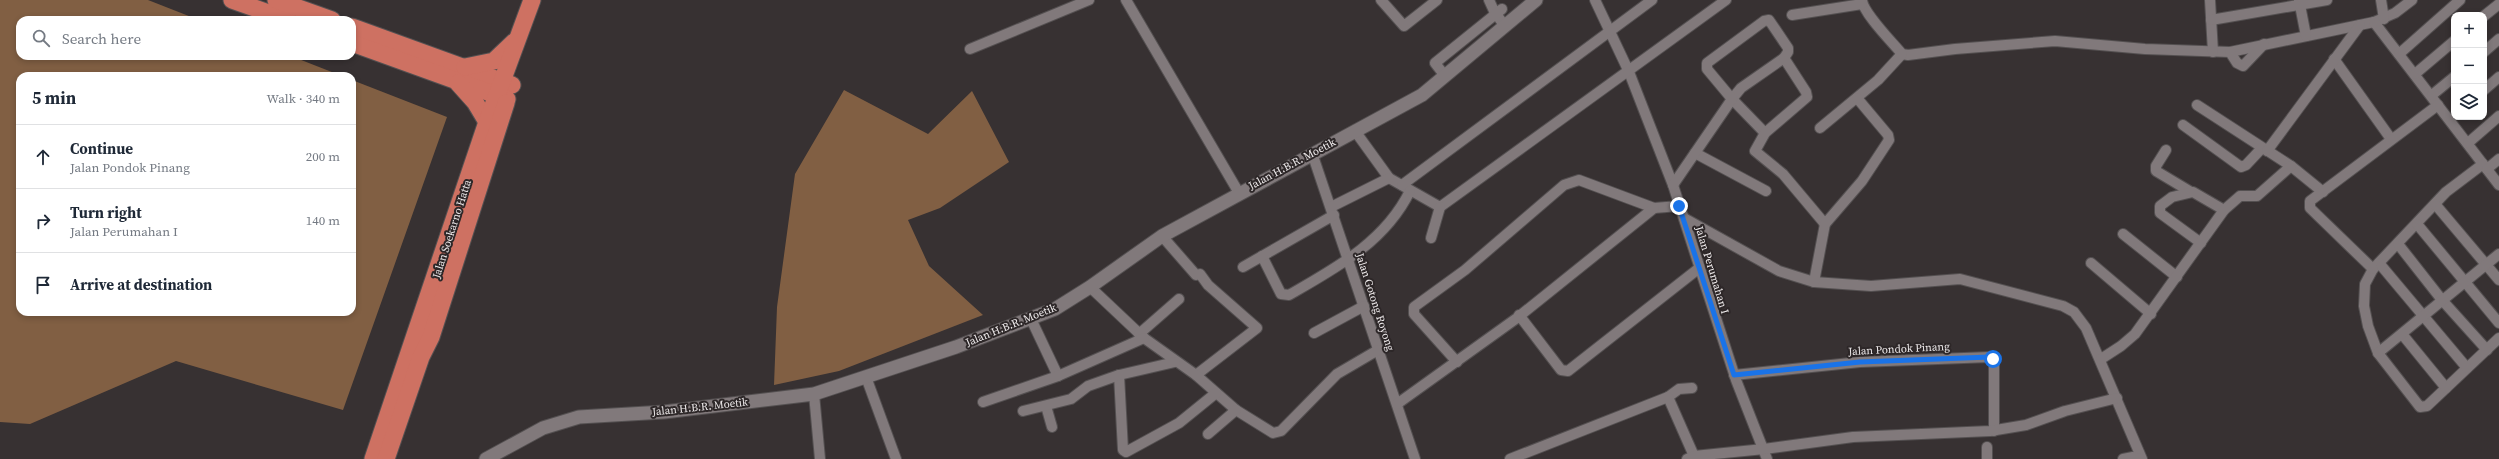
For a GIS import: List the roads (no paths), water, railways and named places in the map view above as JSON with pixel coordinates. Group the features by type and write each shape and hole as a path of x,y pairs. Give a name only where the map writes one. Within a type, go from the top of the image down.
{"highway":[{"path":"232,0 277,16"},
{"path":"276,0 321,16"},
{"name":"Jalan Soekarno Hatta","path":"386,459 421,357 431,336 504,90 517,39 532,0"},
{"name":"Jalan Soekarno Hatta","path":"373,459 487,122 504,90 543,0"},
{"path":"356,29 460,74 504,90"},
{"path":"356,44 460,74 494,61 517,39"},
{"path":"460,74 472,98 487,122"}],"street":[{"path":"970,49 1090,0"},
{"path":"1126,0 1239,193"},
{"path":"1381,0 1404,26 1437,0"},
{"name":"Jalan H.B.R. Moetik","path":"486,459 543,428 579,417 664,412 814,394 1031,319 1055,309 1090,287 1162,236 1312,153 1411,102 1445,76 1503,17 1536,0"},
{"name":"Jalan Perumahan I","path":"1595,0 1629,72 1672,185 1684,218 1698,269 1734,375 1766,454"},
{"path":"1262,256 1284,296 1349,260 1381,232 1406,188 1652,0"},
{"path":"1431,238 1440,207 1629,72 1726,0"},
{"path":"2210,0 2213,52"},
{"path":"2212,20 2300,2 2327,0"},
{"path":"2381,0 2384,19"},
{"path":"1820,128 1891,68 1902,54 2055,41 2145,49 2230,52 2374,22 2384,19 2412,0"},
{"path":"2399,54 2460,0"},
{"path":"1491,2 1503,17"},
{"path":"1792,15 1862,2 1902,54"},
{"path":"2300,2 2306,36"},
{"path":"2487,14 2499,4"},
{"path":"1672,185 1732,99 1741,88 1784,58 1788,52 1788,48 1770,21 1767,20 1708,62 1707,69 1732,99 1766,133"},
{"path":"2374,22 2438,104 2451,116"},
{"path":"2183,124 2241,167 2246,165 2265,149 2360,25"},
{"path":"2487,49 2499,39"},
{"path":"2230,52 2236,63 2243,66 2264,44"},
{"path":"2415,74 2451,44"},
{"path":"1784,58 1806,92 1807,97 1766,133 1755,150 1756,154 1783,174 1825,224"},
{"path":"2334,60 2391,139"},
{"path":"2487,87 2499,77"},
{"path":"2432,96 2451,80"},
{"path":"1814,282 1825,224 1862,181 1889,140 1888,135 1857,98"},
{"path":"2438,104 2310,201 2310,208 2376,266 2423,316 2467,368"},
{"path":"2197,105 2290,166 2322,192"},
{"path":"2468,143 2499,116"},
{"path":"2454,120 2468,143 2499,185"},
{"path":"1355,131 1389,178 1440,207"},
{"path":"2166,150 2156,166 2156,171 2224,210"},
{"name":"Jalan Gotong Royong","path":"1312,153 1333,211 1415,459"},
{"path":"1695,153 1766,191"},
{"path":"2499,159 2485,167 2435,204 2376,266 2366,279 2364,306 2368,326 2378,354 2420,407 2427,406 2499,338"},
{"path":"2101,359 2129,340 2151,314 2224,210 2240,196 2257,196 2290,166"},
{"path":"1243,267 1389,178"},
{"path":"1457,362 1414,314 1413,310 1465,270 1564,185 1574,180 1584,181 1654,208 1679,206"},
{"path":"2191,192 2168,199 2159,210 2173,223 2201,243"},
{"path":"2435,204 2499,280"},
{"path":"1397,404 1457,362 1519,315 1654,208"},
{"path":"1684,218 1779,271 1814,282 1871,286 1960,279 1980,283 2063,306 2074,312 2086,328 2101,359 2141,459"},
{"path":"2417,224 2499,323"},
{"path":"2123,234 2177,277"},
{"path":"1162,236 1196,275 1200,274 1208,285 1257,328 1196,375"},
{"path":"2398,244 2442,300 2487,350"},
{"path":"2378,354 2499,254"},
{"path":"2091,264 2151,314"},
{"path":"1519,315 1561,370 1568,372 1698,269"},
{"path":"1090,287 1142,336 1175,362 1196,375 1236,410 1277,434 1337,374 1378,350"},
{"path":"983,402 1058,376 1142,336 1179,299"},
{"path":"1314,333 1364,306"},
{"path":"1031,319 1058,376"},
{"path":"2402,334 2446,388"},
{"name":"Jalan Pondok Pinang","path":"1734,375 1860,362 1990,357 1994,361 1994,430"},
{"path":"1023,411 1071,399 1088,386 1119,375 1175,362"},
{"path":"1119,375 1124,452 1179,423 1216,392"},
{"path":"866,377 896,459"},
{"path":"1510,459 1668,397 1679,390 1692,388"},
{"path":"814,394 820,459"},
{"path":"1668,397 1690,458 1766,454 1877,435 1994,430 2026,425 2065,411 2117,398"},
{"path":"1046,406 1052,427"},
{"path":"1208,434 1236,410"},
{"path":"1987,447 1987,459"},
{"path":"2123,459 2133,457 2141,459"}]}
